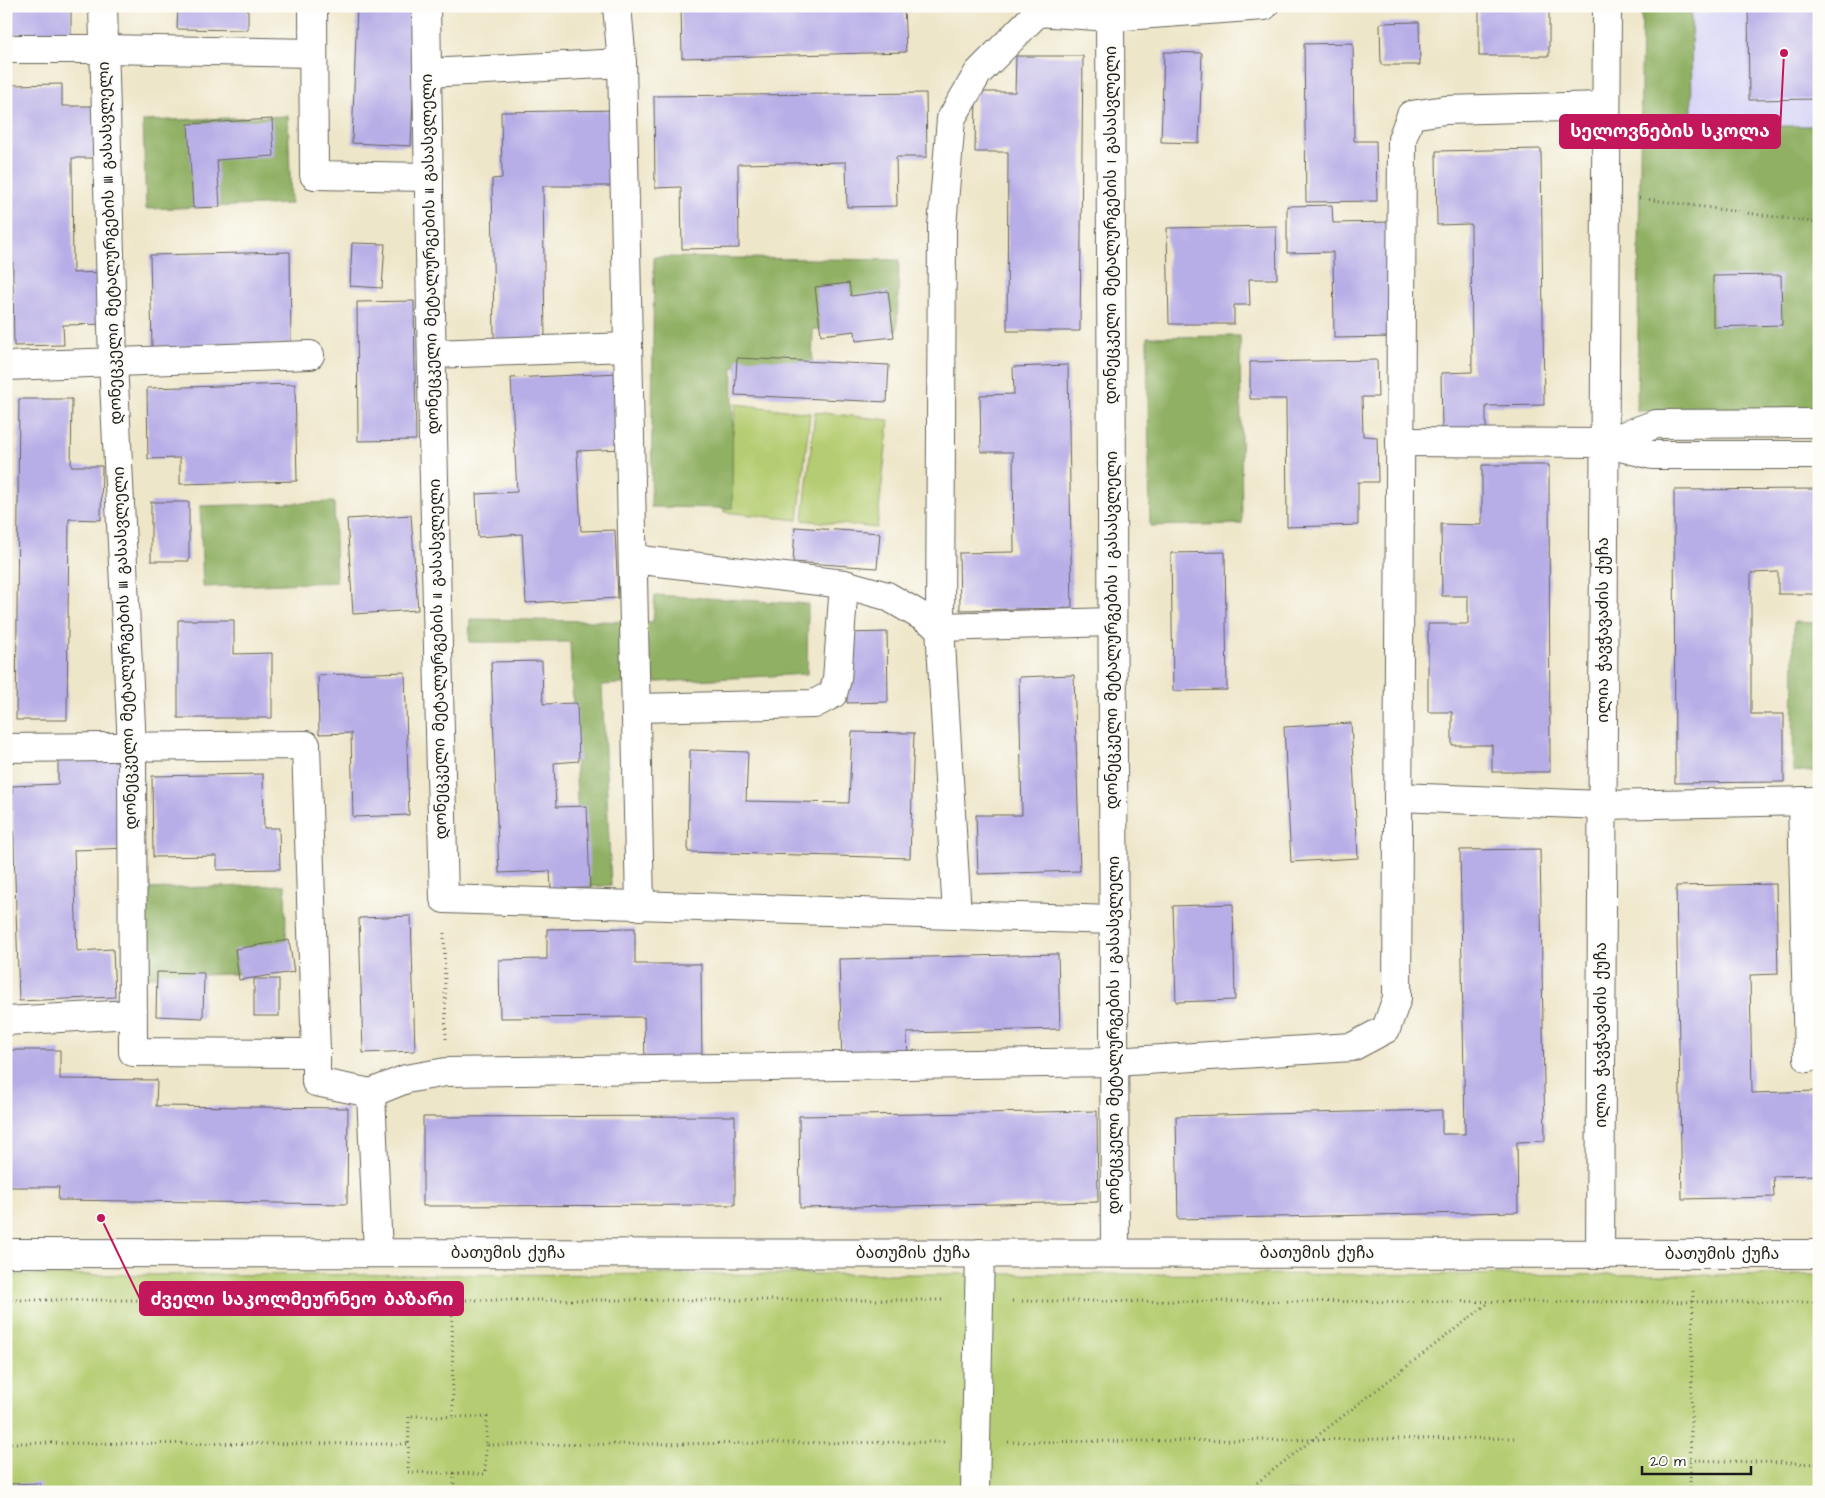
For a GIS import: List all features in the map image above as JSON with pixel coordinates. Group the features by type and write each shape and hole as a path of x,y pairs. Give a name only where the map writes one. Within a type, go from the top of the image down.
{"street":[{"name":"დონეცკელი მეტალურგების III გასასვლელი","path":"103,6 113,362 132,746 133,1052 316,1053"},
{"path":"313,6 314,175 429,177"},
{"name":"დონეცკელი მეტალურგების II გასასვლელი","path":"426,6 444,900"},
{"path":"617,6 622,64 640,906"},
{"path":"957,915 940,627 942,226 951,119 978,73 1036,9 1110,12 1264,6"},
{"name":"ილია ჭავჭავაძის ქუჩა","path":"1600,1254 1606,6"},
{"name":"დონეცკელი მეტალურგების I გასასვლელი","path":"1110,12 1115,1253"},
{"path":"6,49 313,53"},
{"path":"427,73 622,64"},
{"path":"6,748 306,745 316,1082 371,1093 406,1079 446,1072 1114,1062 1352,1047 1386,1029 1397,998 1402,139 1411,115 1445,110 1606,106"},
{"path":"432,354 628,347"},
{"path":"6,366 310,355"},
{"path":"1604,443 1656,424 1819,423"},
{"path":"1400,442 1604,443 1652,455 1819,455"},
{"path":"633,559 844,584 888,596 940,627 1112,622"},
{"path":"636,708 814,704 833,694 837,678 844,584"},
{"path":"1398,797 1602,805 1810,801 1808,1058"},
{"path":"444,900 1114,920"},
{"path":"6,1021 132,1014"},
{"path":"371,1093 378,1253"},
{"name":"ბათუმის ქუჩა","path":"6,1253 1819,1254"},
{"path":"975,1492 980,1253"}],"path":[{"path":"1605,194 1819,223"},
{"path":"444,900 446,1072"},
{"path":"1690,1492 1694,1254"},
{"path":"6,1300 1819,1302"},
{"path":"452,1300 452,1417"},
{"path":"1245,1492 1490,1302"},
{"path":"409,1416 452,1417 487,1418 485,1474 408,1472 409,1416"},
{"path":"486,1445 1517,1438"},
{"path":"6,1442 408,1444"},
{"path":"1690,1460 1819,1464"},
{"path":"454,1474 454,1492"}],"shaded area":[{"path":"1691,6 1819,6 1819,126 1691,126"}],"green space":[{"path":"1642,6 1691,6 1692,126 1819,126 1819,413 1637,411"},
{"path":"288,116 291,204 146,209 143,121"},
{"path":"654,257 899,260 897,330 813,329 812,368 733,367 732,508 651,507"},
{"path":"1240,336 1242,524 1150,526 1147,337"},
{"path":"736,404 810,413 798,520 724,512"},
{"path":"815,412 889,420 877,528 803,520"},
{"path":"334,502 336,582 203,587 200,506"},
{"path":"655,595 808,604 807,674 602,685 611,885 581,888 570,642 469,642 470,619 653,622"},
{"path":"1794,622 1819,623 1819,1067 1815,1067 1818,772 1793,771"},
{"path":"285,885 287,972 143,977 141,889"},
{"path":"6,1275 1819,1275 1819,1492 6,1492"}],"building":[{"path":"7,6 71,6 71,39 7,40"},
{"path":"178,6 248,6 248,30 177,29"},
{"path":"357,6 417,6 411,146 352,143"},
{"path":"681,6 904,6 906,52 682,58"},
{"path":"1479,6 1549,6 1549,56 1479,56"},
{"path":"1748,6 1819,6 1819,99 1749,100"},
{"path":"1419,22 1420,65 1381,65 1380,23"},
{"path":"1353,43 1354,141 1376,141 1377,201 1306,202 1304,44"},
{"path":"1164,52 1202,53 1199,143 1161,142"},
{"path":"1016,56 1083,56 1080,331 1007,331 1008,152 975,152 976,92 1015,92"},
{"path":"62,84 62,106 105,106 106,158 72,158 73,273 109,272 110,324 63,325 64,345 14,346 10,85"},
{"path":"926,93 927,157 896,157 897,206 847,207 846,162 738,164 739,248 682,249 681,187 655,188 654,96"},
{"path":"617,110 618,186 543,186 545,339 494,339 492,179 502,178 501,112"},
{"path":"272,119 274,156 217,160 220,207 193,208 188,124"},
{"path":"1541,149 1544,405 1486,406 1486,430 1442,430 1441,373 1472,372 1471,224 1437,225 1436,151"},
{"path":"1332,205 1333,223 1395,222 1396,337 1334,338 1333,252 1287,253 1287,206"},
{"path":"1276,226 1277,279 1249,279 1250,305 1234,305 1234,324 1169,324 1167,228"},
{"path":"352,243 385,244 382,288 350,286"},
{"path":"290,252 291,344 152,348 150,255"},
{"path":"1781,275 1782,325 1713,327 1713,276"},
{"path":"849,283 851,296 888,291 894,337 856,341 855,331 821,335 815,287"},
{"path":"414,301 416,440 358,441 357,302"},
{"path":"737,358 889,365 887,402 735,395"},
{"path":"1377,360 1378,397 1362,397 1363,436 1377,437 1378,482 1358,482 1358,525 1287,527 1286,399 1250,399 1250,362"},
{"path":"1068,365 1072,608 960,610 959,553 1014,552 1013,452 981,452 980,395 1014,394 1013,367"},
{"path":"619,373 622,449 577,451 581,531 615,530 618,598 526,603 522,534 478,537 476,494 517,492 511,378"},
{"path":"295,384 297,481 180,484 180,458 148,459 147,388"},
{"path":"19,399 72,399 71,466 102,466 101,520 69,519 67,720 16,720"},
{"path":"1482,465 1549,465 1550,772 1492,772 1492,745 1452,745 1452,712 1428,712 1428,624 1468,624 1468,596 1442,596 1441,524 1482,525"},
{"path":"1819,489 1819,594 1778,594 1778,572 1751,573 1751,714 1784,714 1784,782 1675,783 1674,490"},
{"path":"151,502 189,502 189,561 151,561"},
{"path":"411,515 418,610 353,614 347,519"},
{"path":"795,527 880,533 877,568 793,562"},
{"path":"1225,552 1227,690 1173,691 1171,553"},
{"path":"178,620 234,620 234,654 272,653 272,718 178,718"},
{"path":"887,632 888,702 847,703 846,633"},
{"path":"542,661 543,704 577,703 579,761 554,763 556,807 587,806 590,888 551,889 550,871 499,873 491,662"},
{"path":"405,672 409,815 353,817 351,733 319,734 318,675"},
{"path":"1074,675 1080,871 978,874 976,815 1022,815 1019,677"},
{"path":"1351,723 1358,858 1291,862 1284,727"},
{"path":"852,732 914,733 910,858 688,852 690,750 748,752 746,801 849,803"},
{"path":"126,758 129,848 74,850 77,951 113,949 115,997 19,1001 12,786 58,784 58,761"},
{"path":"263,774 264,828 279,828 280,869 217,870 217,856 153,857 152,776"},
{"path":"1540,849 1545,1141 1517,1142 1518,1212 1178,1219 1176,1116 1442,1110 1442,1134 1465,1134 1460,850"},
{"path":"1776,884 1778,974 1750,975 1752,1093 1819,1091 1819,1175 1773,1176 1774,1197 1682,1199 1676,886"},
{"path":"1233,904 1235,1000 1176,1002 1173,906"},
{"path":"411,916 415,1051 363,1053 359,918"},
{"path":"635,928 635,964 701,964 702,1064 645,1065 644,1017 500,1018 499,960 547,959 547,929"},
{"path":"289,940 294,972 239,980 235,949"},
{"path":"1058,954 1060,1029 907,1033 908,1062 842,1064 839,959"},
{"path":"157,972 204,973 203,1018 156,1016"},
{"path":"254,979 279,979 279,1016 254,1016"},
{"path":"6,1050 60,1050 60,1079 157,1080 156,1106 348,1108 347,1204 58,1200 59,1187 6,1187"},
{"path":"1097,1111 1098,1202 800,1208 799,1116"},
{"path":"735,1116 735,1205 423,1206 423,1117"},
{"path":"40,1483 40,1492 6,1492 6,1484"}],"place":[{"name":"სელოვნების სკოლა","path":"1784,53"},
{"name":"ძველი საკოლმეურნეო ბაზარი","path":"101,1218"}]}
